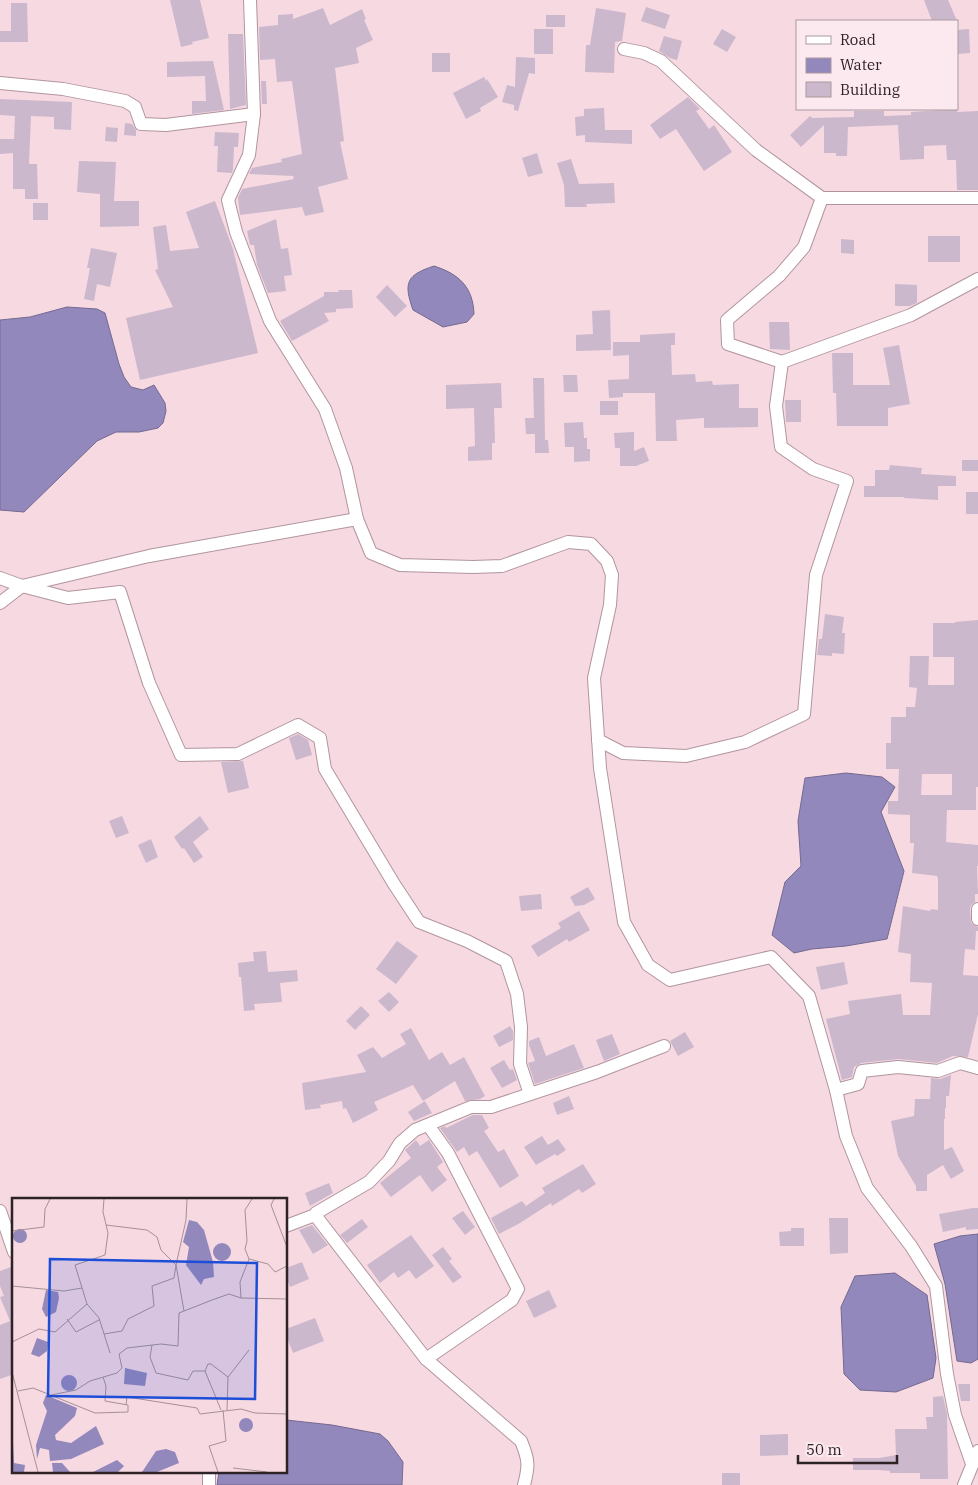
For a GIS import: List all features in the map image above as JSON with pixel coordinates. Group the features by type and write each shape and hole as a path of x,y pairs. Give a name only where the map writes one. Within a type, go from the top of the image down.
{"street":[{"path":"250,0 254,114 249,155 228,200 236,232 270,321 325,409 346,468 357,519 370,552 400,566 502,566 568,542 591,544 607,561 612,575 610,605 594,678 600,768 624,922 648,965 670,980 771,957 809,996 836,1090 846,1136 867,1188 911,1246 936,1286 946,1374 955,1415 972,1464"},
{"path":"624,49 644,53 661,61 756,150 822,198 978,198"},
{"path":"0,84 63,89 125,101 135,107 141,124 166,125 254,114"},
{"path":"822,198 804,247 779,276 727,320 728,344 782,362 911,315 978,279"},
{"path":"598,740 623,753 686,756 745,742 804,714 816,575 847,481 813,469 781,447 776,406 782,362"},
{"path":"0,603 22,586 149,556 357,519"},
{"path":"0,578 68,598 120,592 149,683 181,756 238,754 298,725 320,738 325,769 419,922 467,941 506,961 517,994 521,1027 520,1064 530,1094"},
{"path":"978,909 978,919"},
{"path":"288,1225 315,1215 369,1182 389,1161 400,1143 415,1130 471,1107 491,1107 597,1072 664,1046"},
{"path":"836,1090 858,1084 862,1071 898,1067 938,1071 960,1063 978,1068"},
{"path":"426,1358 512,1300 518,1289 448,1153 428,1125"},
{"path":"0,1211 12,1246"},
{"path":"315,1215 426,1358 521,1441 527,1455 529,1467 524,1485"},
{"path":"964,1485 978,1451"},
{"path":"209,1472 209,1485"}],"water":[{"path":"434,266 451,273 467,289 471,296 474,314 467,322 443,327 413,310 408,293 410,281 413,276"},
{"path":"67,307 97,309 105,313 124,377 131,387 143,390 154,385 165,403 166,411 163,423 158,428 139,432 116,432 97,441 24,512 0,510 0,320 30,317"},
{"path":"846,773 882,777 895,787 881,812 904,871 887,939 794,953 772,935 785,882 801,866 798,821 805,778"},
{"path":"978,1234 978,1359 971,1363 957,1361 945,1284 934,1244 960,1236"},
{"path":"895,1273 927,1295 936,1358 933,1378 896,1392 860,1390 844,1374 841,1307 855,1276"},
{"path":"288,1420 332,1425 380,1434 388,1441 403,1462 402,1485 217,1485 219,1472 288,1472"}],"building":[{"path":"170,0 200,0 209,38 181,47"},
{"path":"924,0 948,0 957,20 932,20"},
{"path":"11,3 27,3 28,42 0,42 0,31 11,31"},
{"path":"646,7 670,15 665,29 641,21"},
{"path":"323,8 330,25 362,9 366,19 364,20 373,40 356,48 359,63 335,68 344,141 340,142 348,179 318,187 324,212 305,216 302,207 240,215 238,198 242,189 294,179 293,176 249,174 252,168 282,162 281,159 302,154 292,81 277,82 275,59 260,60 259,27 278,25 278,15 293,14 293,19"},
{"path":"596,8 626,13 622,41 615,42 614,73 585,72 586,45 590,45"},
{"path":"546,15 565,15 565,27 546,27"},
{"path":"534,29 553,29 553,54 534,54"},
{"path":"722,29 736,37 727,52 713,44"},
{"path":"969,29 970,53 958,54 958,30"},
{"path":"228,34 243,34 246,105 230,109"},
{"path":"664,36 682,41 677,60 659,51"},
{"path":"432,53 450,53 450,72 432,72"},
{"path":"516,57 535,58 535,74 529,73 518,111 514,110 514,105 502,102 507,85 515,87"},
{"path":"213,61 224,110 192,114 192,101 206,101 205,76 167,77 167,62"},
{"path":"484,77 498,97 480,108 481,111 466,119 453,93"},
{"path":"261,81 266,81 267,104 262,104"},
{"path":"688,97 700,109 696,111 709,129 714,125 732,152 704,171 676,129 660,139 650,125"},
{"path":"0,99 72,102 71,130 54,129 54,117 31,116 29,164 37,164 38,199 25,199 25,189 13,189 13,153 0,154 0,139 14,139 15,116 0,115"},
{"path":"604,108 605,130 632,130 632,144 585,142 585,135 576,136 575,117 584,116 584,109"},
{"path":"942,110 957,110 957,112 978,111 978,190 957,190 956,160 947,160 946,145 924,146 924,159 900,160 898,125 848,127 847,156 836,156 836,153 824,153 824,125 801,147 790,135 810,116 812,118 854,117 854,111 884,111 884,116 911,115 911,112"},
{"path":"125,123 132,124 136,130 136,136 124,135"},
{"path":"106,127 118,128 117,142 105,141"},
{"path":"215,132 239,133 238,147 234,147 232,173 217,172 218,146 214,146"},
{"path":"537,153 543,173 528,177 522,158"},
{"path":"571,159 579,184 614,183 615,203 586,204 587,207 565,207 564,185 557,163"},
{"path":"79,161 116,162 114,201 139,201 139,226 100,227 100,194 77,192"},
{"path":"215,201 233,249 258,353 140,380 126,318 173,307 155,270 158,269 153,227 166,225 170,251 199,248 186,212"},
{"path":"33,203 48,203 48,220 33,220"},
{"path":"276,219 281,249 288,248 292,275 284,276 286,291 268,293 257,265 254,245 250,245 247,231"},
{"path":"928,236 960,236 960,262 928,262"},
{"path":"841,239 854,240 854,254 841,253"},
{"path":"91,248 117,253 110,287 97,284 94,301 84,299 90,268 87,268"},
{"path":"895,284 917,285 917,303 910,306 895,306"},
{"path":"387,285 407,306 395,317 376,297"},
{"path":"338,290 352,290 353,308 336,309 336,312 324,313 329,321 292,341 280,321 324,296 324,292 339,292"},
{"path":"610,310 611,350 576,351 576,335 593,334 592,311"},
{"path":"769,322 789,322 790,350 770,349"},
{"path":"675,333 675,345 671,345 672,375 695,374 696,382 712,381 713,385 739,384 739,408 758,408 758,427 704,428 704,418 676,420 677,441 656,441 655,393 623,393 623,397 609,398 608,380 629,379 629,355 613,356 613,342 640,342 640,335"},
{"path":"899,345 910,404 888,408 888,426 837,426 836,393 833,393 832,353 853,353 853,385 890,385 883,348"},
{"path":"563,375 577,375 578,392 564,392"},
{"path":"533,378 544,378 545,440 548,440 549,453 535,453 535,434 526,434 525,418 534,418"},
{"path":"501,383 502,408 494,408 495,443 492,443 492,460 468,461 468,447 475,446 474,408 446,409 446,385"},
{"path":"785,400 801,400 801,422 786,422"},
{"path":"600,401 618,401 618,415 600,415"},
{"path":"583,422 584,438 587,438 587,449 590,449 590,461 574,462 574,447 565,447 564,423"},
{"path":"634,432 634,451 644,447 649,461 636,466 620,466 620,448 615,448 614,433"},
{"path":"962,460 978,460 978,471 962,471"},
{"path":"890,465 922,468 921,474 956,476 956,486 938,486 938,500 904,497 864,497 864,486 875,486 875,470 889,470"},
{"path":"966,492 978,492 978,514 966,514"},
{"path":"825,614 844,617 842,633 845,633 844,654 832,653 832,656 817,655 819,639 822,639"},
{"path":"978,620 978,787 976,787 976,810 947,810 946,842 978,845 978,894 975,894 975,902 971,905 970,909 971,923 978,927 978,931 976,931 975,950 965,949 963,975 978,976 978,1014 968,1057 953,1056 937,1063 899,1059 861,1063 854,1067 852,1077 842,1080 826,1019 850,1014 848,1001 901,994 903,1015 930,1015 932,983 910,982 911,954 898,952 903,906 930,911 931,909 938,910 938,879 937,876 912,873 914,843 910,843 910,815 888,814 888,801 898,801 899,769 886,769 886,743 891,743 891,717 906,717 906,707 915,707 917,688 909,687 910,656 929,656 928,685 954,685 954,657 933,657 933,623","holes":["922,774 952,774 952,795 921,795"]},
{"path":"298,734 308,740 312,755 296,760 289,738"},
{"path":"243,761 249,788 228,793 221,762"},
{"path":"122,816 129,833 116,838 109,821"},
{"path":"200,816 209,829 193,842 203,857 194,863 174,837"},
{"path":"151,839 158,857 146,863 138,845"},
{"path":"588,887 595,899 584,905 575,906 570,897"},
{"path":"541,894 542,909 521,911 519,896"},
{"path":"579,911 590,930 569,942 567,939 538,957 531,946 561,928 558,923"},
{"path":"397,941 418,956 396,984 376,969"},
{"path":"266,951 268,972 297,970 298,981 280,983 282,1002 254,1004 255,1010 244,1011 238,963 254,961 253,952"},
{"path":"844,962 848,984 821,990 816,967"},
{"path":"389,992 399,1002 389,1012 378,1001"},
{"path":"361,1006 370,1015 355,1030 346,1021"},
{"path":"510,1026 513,1031 513,1040 499,1047 493,1036"},
{"path":"411,1028 429,1060 442,1052 450,1065 464,1057 485,1096 480,1099 465,1101 455,1081 423,1101 413,1085 374,1102 378,1110 353,1123 346,1108 343,1109 342,1101 320,1105 321,1108 305,1110 302,1083 366,1072 357,1055 373,1047 382,1058 406,1044 400,1034"},
{"path":"685,1032 694,1047 678,1056 670,1041"},
{"path":"612,1034 620,1054 604,1061 596,1040"},
{"path":"539,1037 546,1056 574,1044 584,1068 535,1084 528,1063 535,1061 529,1041"},
{"path":"504,1060 510,1070 513,1069 517,1080 502,1088 490,1068"},
{"path":"951,1075 949,1096 946,1096 944,1150 952,1147 964,1171 951,1179 943,1165 927,1175 927,1191 916,1191 916,1186 898,1156 891,1121 914,1116 915,1099 930,1099 931,1078 940,1079"},
{"path":"569,1096 574,1109 557,1115 553,1103"},
{"path":"425,1101 432,1113 414,1121 408,1112"},
{"path":"473,1115 482,1115 489,1128 484,1131 498,1152 504,1149 519,1176 500,1188 477,1151 469,1156 464,1147 457,1152 440,1128 445,1126 446,1128"},
{"path":"542,1136 548,1145 558,1139 566,1150 536,1165 524,1147"},
{"path":"416,1140 420,1146 429,1140 443,1162 437,1167 447,1180 432,1192 420,1175 391,1197 380,1183 411,1158 405,1150"},
{"path":"583,1164 596,1184 582,1193 579,1189 552,1206 551,1203 499,1234 491,1218 522,1201 526,1206 545,1193 542,1188"},
{"path":"329,1183 333,1193 310,1206 305,1193"},
{"path":"978,1208 978,1229 966,1230 966,1227 943,1232 939,1214"},
{"path":"463,1211 475,1227 465,1235 452,1218"},
{"path":"829,1218 848,1218 848,1253 830,1254"},
{"path":"362,1219 368,1227 347,1243 340,1235"},
{"path":"312,1225 328,1245 313,1254 299,1230"},
{"path":"791,1228 804,1228 804,1246 780,1246 779,1232 791,1231"},
{"path":"411,1235 434,1266 416,1279 409,1270 398,1278 394,1272 380,1283 367,1265"},
{"path":"443,1247 452,1259 449,1261 462,1277 453,1283 432,1255"},
{"path":"302,1262 309,1279 290,1287 288,1267"},
{"path":"11,1267 12,1270 12,1375 0,1379 0,1325 10,1321 0,1297 4,1296 0,1286 0,1271"},
{"path":"549,1290 557,1307 534,1318 526,1301"},
{"path":"315,1318 324,1341 293,1353 288,1340 288,1328"},
{"path":"958,1384 970,1384 970,1401 961,1401"},
{"path":"943,1396 947,1414 948,1479 920,1479 920,1473 853,1470 853,1458 879,1458 896,1455 895,1429 927,1429 926,1417 933,1417 933,1397"},
{"path":"788,1434 788,1455 760,1456 760,1435"},
{"path":"722,1473 740,1473 740,1485 722,1485"}]}
